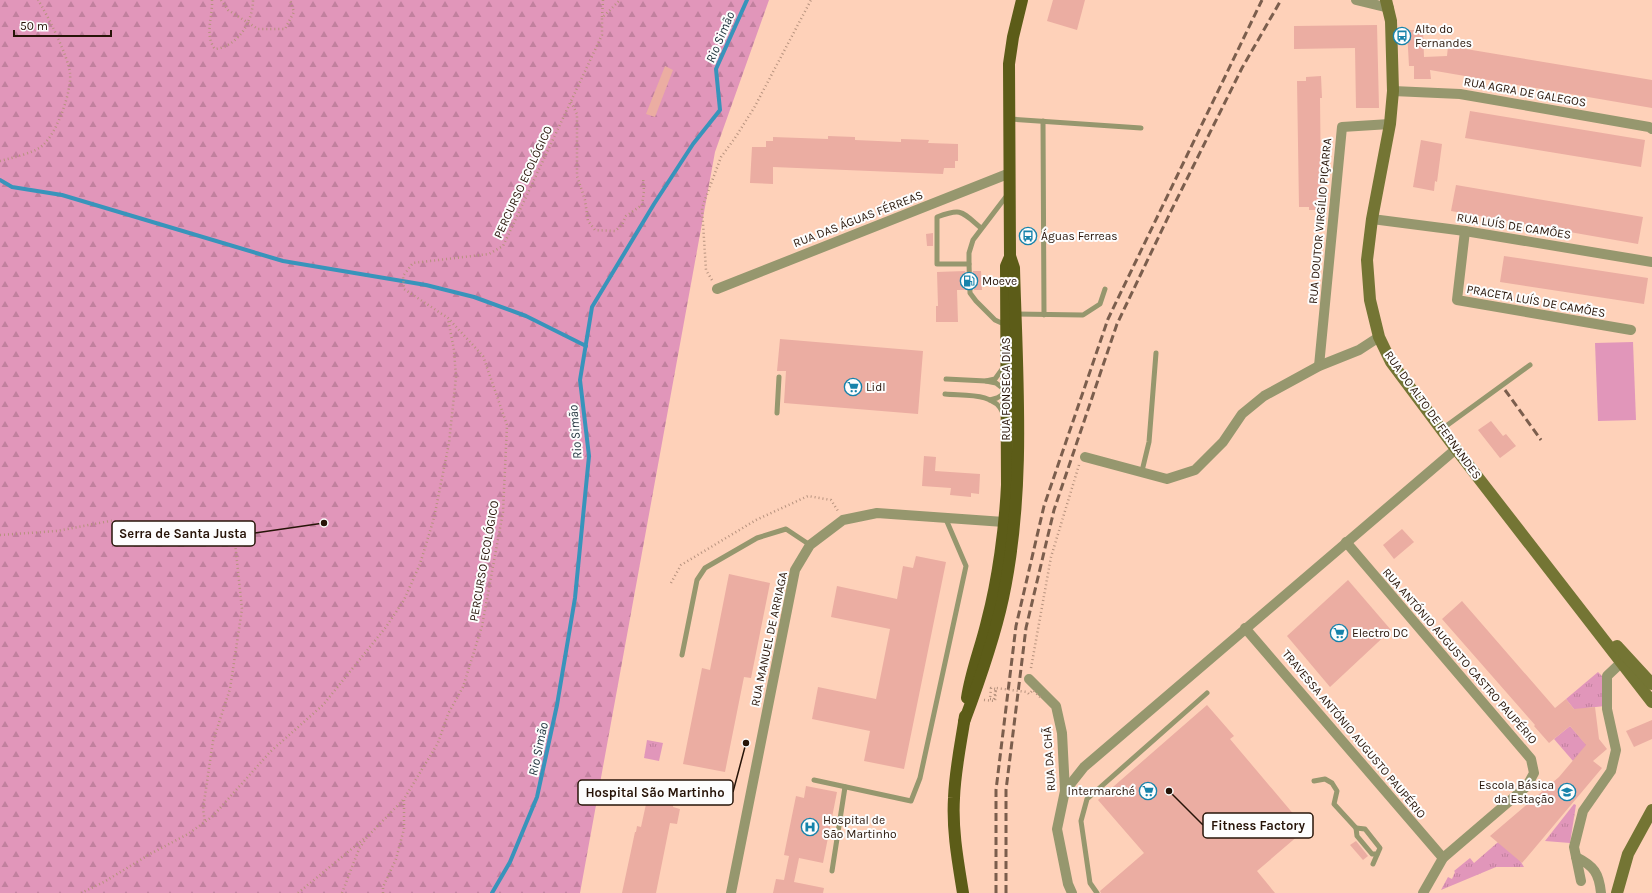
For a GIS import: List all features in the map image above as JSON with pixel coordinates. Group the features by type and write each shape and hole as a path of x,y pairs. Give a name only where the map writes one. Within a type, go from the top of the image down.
{"main road":[{"name":"RUA FONSECA DIAS","path":"964,722 977,686 1000,610 1010,557 1016,510 1018,449 1011,363 1012,320 1006,266 1010,256 1009,64 1013,37 1022,0"},
{"name":"RUA FONSECA DIAS","path":"964,893 955,850 954,799 959,746 970,678 988,620 1004,522 1007,485 1006,392 1011,363"}],"street":[{"path":"1356,0 1388,4"},
{"name":"RUA DO ALTO DE FERNANDES","path":"1388,4 1391,21 1393,90 1390,124 1372,219 1367,260 1370,300 1379,337 1391,362 1456,449 1576,603 1624,660 1652,702"},
{"name":"RUA AGRA DE GALEGOS","path":"1393,90 1460,94 1649,127 1652,129"},
{"name":"RUA DOUTOR VIRGÍLIO PIÇARRA","path":"1319,366 1342,127 1390,124"},
{"name":"RUA DAS ÁGUAS FÉRREAS","path":"717,289 1010,173"},
{"name":"RUA LUÍS DE CAMÕES","path":"1372,219 1465,231 1652,262"},
{"name":"PRACETA LUÍS DE CAMÕES","path":"1465,231 1457,300 1631,330"},
{"path":"1085,457 1168,479 1195,470 1223,442 1242,414 1264,396 1319,366 1360,350 1379,337"},
{"path":"1065,791 1084,767 1456,449"},
{"path":"1004,522 1011,519 1016,510"},
{"name":"RUA MANUEL DE ARRIAGA","path":"731,893 795,570 810,545 843,520 877,514 945,517 1004,522"},
{"name":"RUA FONSECA DIAS","path":"1000,610 1000,586 1008,534 1007,526 1004,522"},
{"name":"RUA ANTÓNIO AUGUSTO CASTRO PAUPÉRIO","path":"1346,542 1531,759 1534,773 1527,786 1442,858 1423,893"},
{"name":"TRAVESSA ANTÓNIO AUGUSTO PAUPÉRIO","path":"1246,628 1442,858"},
{"path":"1581,881 1574,847 1582,811 1611,771 1616,750 1607,709 1607,676 1624,660"},
{"name":"RUA DO ALTO DE FERNANDES","path":"1624,660 1652,684"},
{"name":"RUA DA CHÃ","path":"1029,679 1056,706 1062,733 1065,791 1057,829 1068,884 1072,893"},
{"path":"1617,893 1628,854 1650,815"},
{"path":"1576,858 1590,864 1600,879 1601,893"}],"lane":[{"path":"1009,119 1141,128"},
{"path":"1043,121 1044,315"},
{"path":"1010,192 973,240 969,264 970,293 976,301 995,320 1012,320 1044,315 1083,315 1100,304 1105,289"},
{"path":"969,264 937,264 937,217 955,210 963,213 981,228"},
{"path":"1142,471 1149,442 1156,353"},
{"path":"986,381 995,379 1011,363"},
{"path":"1442,429 1530,365"},
{"path":"777,413 779,377"},
{"path":"946,379 996,383 1006,392 1010,397 1012,427 1018,449"},
{"path":"945,394 990,400 997,398 1006,392"},
{"path":"990,400 1001,409 1007,423"},
{"path":"814,780 912,801 920,778 966,566 945,517"},
{"path":"682,655 697,580 705,568 757,538 786,529 810,545"},
{"path":"1097,893 1090,882 1081,821 1088,799 1207,693"},
{"path":"1314,781 1325,778 1332,783 1337,791 1334,804 1356,828 1357,836 1372,854 1378,854"},
{"path":"832,871 845,787"},
{"path":"1356,828 1365,829 1380,848 1374,864"}],"path":[{"path":"0,161 42,146 54,130 65,105 70,73 56,34 38,0"},
{"path":"212,0 213,11 209,32 210,43 215,49 222,48 236,40 248,23 253,8 253,0"},
{"path":"221,0 228,10 258,29 285,29 294,12 290,0"},
{"name":"PERCURSO ECOLÓGICO","path":"367,837 404,799 438,743 448,714 463,687 482,626 503,512 507,425 483,356 448,318 404,289 403,276 413,263 489,254 503,246 602,35 603,0"},
{"path":"602,18 620,0"},
{"path":"717,289 706,270 702,208 721,157 754,108 811,0"},
{"path":"571,101 577,114 577,176 585,200 588,221 595,230 615,231 622,225 626,216 642,205 644,191 643,177"},
{"path":"81,893 104,882 150,854 188,834 213,816 270,752 323,705 386,627 404,600 420,564 434,518 449,443 456,377 454,350 448,318"},
{"path":"1029,679 1051,557 1079,464 1085,457"},
{"path":"0,535 57,531 110,521 220,526 234,533 242,609 230,689 213,741 203,809 205,822"},
{"path":"995,700 996,689 991,688 990,699 994,699 995,694 996,688 1027,692 1029,694 1033,690 1041,698"},
{"path":"383,893 383,887 396,859 404,829 404,799"},
{"path":"298,893 367,837"},
{"path":"342,893 359,849 367,837"}],"green space":[{"path":"0,0 769,0 715,152 580,893 0,893"},
{"path":"1633,342 1636,420 1598,421 1595,343"},
{"path":"1598,672 1605,679 1605,706 1587,708 1585,723 1566,699"},
{"path":"1570,726 1591,750 1573,761 1554,739"},
{"path":"647,740 663,743 659,761 644,758"},
{"path":"1574,804 1576,805 1570,843 1545,841"},
{"path":"1505,836 1524,867 1496,867 1441,890 1448,877 1452,879 1455,872 1454,871 1470,858 1474,863"}],"building":[{"path":"1053,0 1085,0 1077,30 1047,21"},
{"path":"1377,25 1379,108 1356,108 1355,48 1294,49 1294,26"},
{"path":"1407,30 1423,30 1424,57 1447,56 1448,46 1652,80 1652,108 1430,70 1431,79 1414,79 1414,66 1409,66"},
{"path":"665,66 673,70 655,117 646,114"},
{"path":"1321,76 1321,188 1324,188 1324,210 1309,210 1309,207 1299,207 1297,81 1306,81 1306,77"},
{"path":"1470,111 1645,140 1641,167 1465,138"},
{"path":"828,136 855,137 855,140 901,142 901,139 929,140 928,143 958,144 958,161 955,161 955,168 944,168 943,174 773,167 773,184 750,183 752,147 766,147 766,141 773,141 773,137 828,139"},
{"path":"1421,140 1442,144 1437,182 1435,181 1434,191 1413,187"},
{"path":"1456,185 1643,217 1638,244 1451,211"},
{"path":"933,233 933,246 927,246 926,234"},
{"path":"1504,256 1648,278 1644,304 1500,282"},
{"path":"965,271 966,290 957,290 958,322 936,322 936,306 938,306 937,272"},
{"path":"973,271 981,271 982,290 974,290"},
{"name":"Lidl","path":"780,339 923,351 918,414 784,403 786,371 777,371"},
{"path":"1491,421 1503,436 1506,434 1516,446 1500,458 1478,430"},
{"path":"924,456 936,457 935,471 980,474 979,494 971,493 971,497 950,495 951,488 922,486"},
{"path":"1402,529 1414,542 1394,559 1383,545"},
{"path":"916,556 946,562 904,769 864,761 870,731 812,719 818,687 876,699 890,629 831,617 837,586 897,599 903,566 913,568"},
{"path":"729,574 770,583 751,678 744,677 725,772 683,764 702,668 710,670"},
{"name":"Electro DC","path":"1348,580 1391,630 1330,687 1287,636"},
{"path":"1462,601 1555,708 1566,699 1574,709 1595,707 1599,739 1607,749 1593,761 1602,768 1522,863 1490,836 1559,777 1586,745 1570,726 1549,743 1534,726 1535,725 1442,619"},
{"name":"Intermarché","path":"1207,705 1234,736 1230,739 1306,829 1257,871 1275,893 1101,893 1100,891 1144,853 1098,800"},
{"path":"1652,720 1652,739 1634,747 1626,731"},
{"name":"Hospital de São Martinho","path":"806,786 837,792 823,863 799,858 794,882 824,888 823,893 773,893 776,879 784,880 789,856 784,855 796,796 804,798"},
{"path":"655,794 674,798 673,807 680,809 677,824 670,823 656,893 622,893 637,826 641,827 648,795 655,796"},
{"path":"1356,841 1368,856 1363,860 1350,845"}],"waterway":[{"name":"Rio Simão","path":"492,893 510,862 537,797 557,705 575,598 589,456 580,380 592,307 654,204 693,144 720,110 716,69 747,0"},
{"path":"0,180 12,187 62,195 283,261 426,285 474,297 526,316 586,346"}],"railway":[{"path":"996,893 996,790 1016,626 1044,506 1108,319 1262,0"},
{"path":"1006,893 1006,790 1026,628 1054,510 1117,324 1242,68 1281,0"},
{"path":"1505,390 1541,440"}],"place":[{"name":"Alto do Fernandes","path":"1402,36"},
{"name":"Águas Ferreas","path":"1028,236"},
{"name":"Moeve","path":"969,281"},
{"name":"Lidl","path":"853,387"},
{"name":"Serra de Santa Justa","path":"324,523"},
{"name":"Electro DC","path":"1339,633"},
{"name":"Hospital São Martinho","path":"746,743"},
{"name":"Intermarché","path":"1148,791"},
{"name":"Fitness Factory","path":"1169,791"},
{"name":"Escola Básica da Estação","path":"1567,792"},
{"name":"Hospital de São Martinho","path":"810,827"}]}
